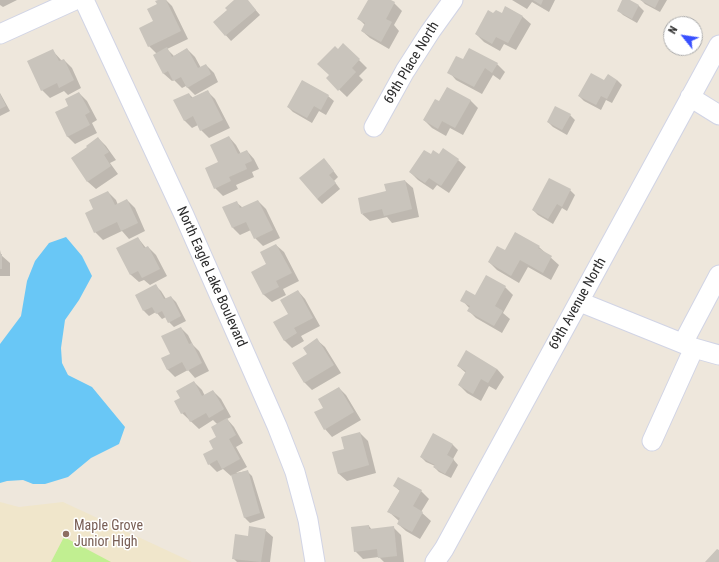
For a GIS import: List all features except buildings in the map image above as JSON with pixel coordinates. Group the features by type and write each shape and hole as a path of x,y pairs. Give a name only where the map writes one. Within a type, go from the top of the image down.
{"street":[{"path":"0,34 75,0"},
{"name":"North Eagle Lake Boulevard","path":"84,0 184,215 296,472 308,520 315,562"},
{"name":"69th Place North","path":"374,127 405,71 453,0"},
{"name":"69th Avenue North","path":"435,562 444,549 580,302 719,45"},
{"path":"690,97 719,115"},
{"path":"652,441 688,345 719,275"},
{"path":"580,302 688,345 719,355"}],"shaded area":[{"name":"Maple Grove Junior High","path":"0,502 19,507 63,502 192,562 0,562"}],"green space":[{"path":"64,537 111,562 51,562"}],"water":[{"path":"66,237 82,256 92,276 79,300 65,320 61,348 62,363 68,375 92,387 125,427 119,444 91,458 68,477 45,484 33,484 23,480 0,483 0,344 21,316 27,281 35,261 49,243"}],"place":[{"name":"Maple Grove Junior High","path":"66,534"}]}
